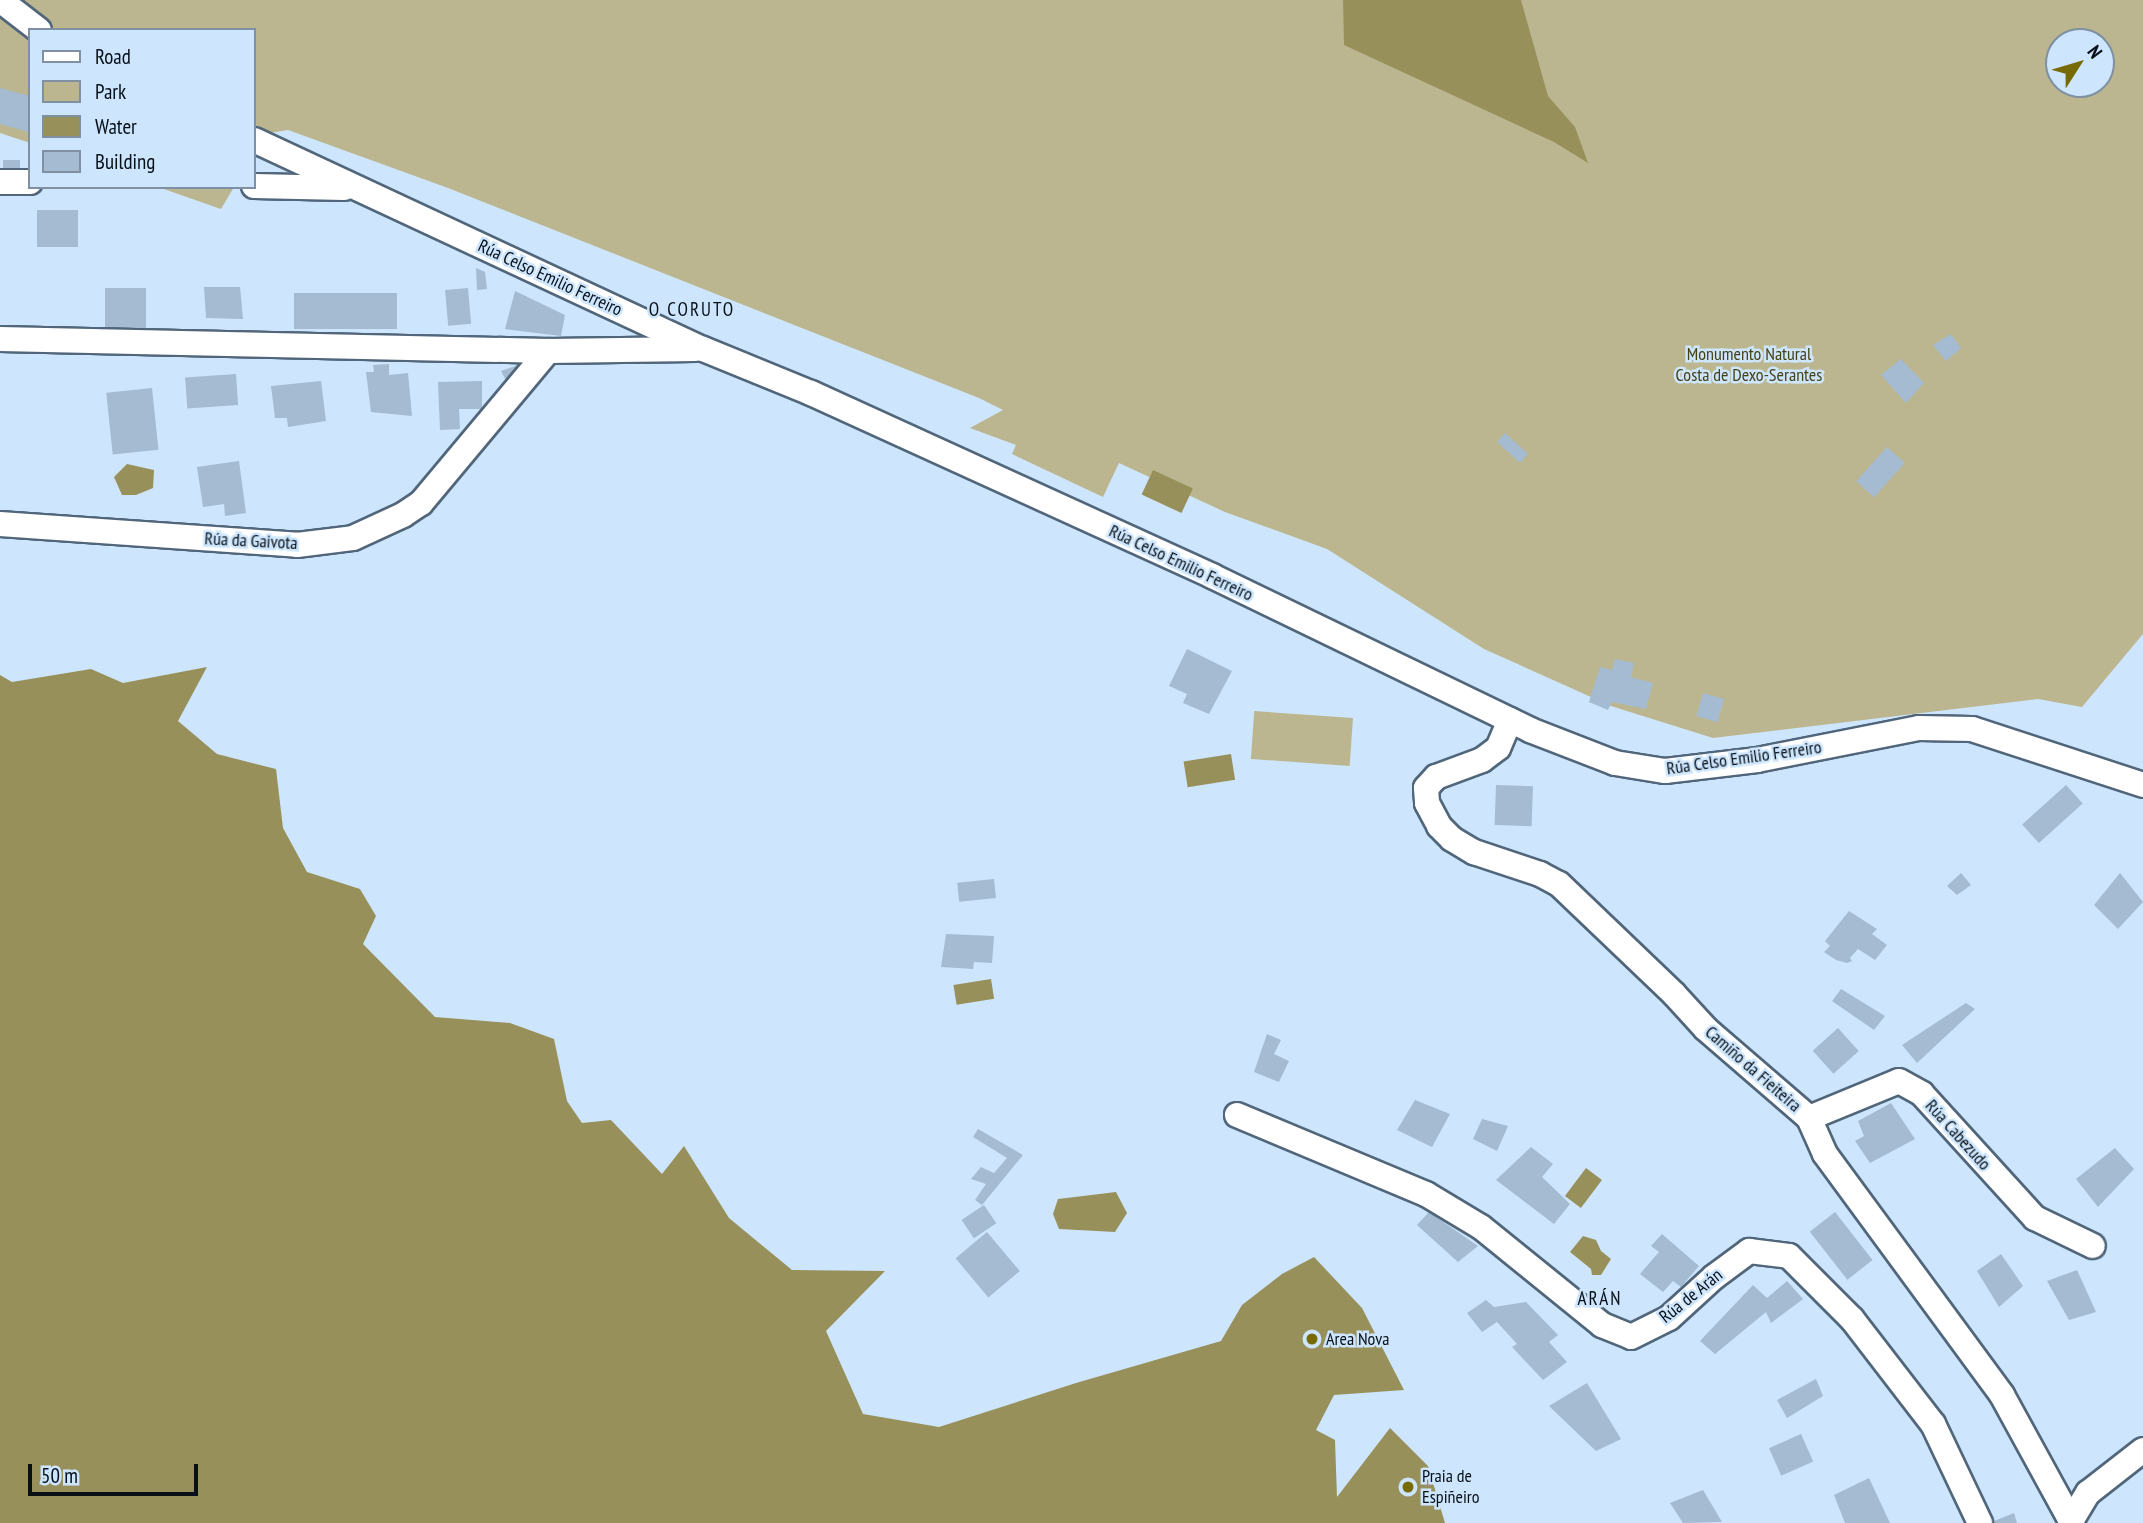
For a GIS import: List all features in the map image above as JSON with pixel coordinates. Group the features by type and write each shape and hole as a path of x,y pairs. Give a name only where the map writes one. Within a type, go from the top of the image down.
{"street":[{"path":"1,0 36,28"},
{"name":"Rúa Celso Emilio Ferreiro","path":"256,141 703,349 811,393 1212,576 1510,720 1615,762 1665,771 1757,760 1919,728 1972,729 2143,785"},
{"path":"0,181 28,182"},
{"path":"256,187 354,188"},
{"path":"0,339 548,351 703,349"},
{"name":"Rúa da Gaivota","path":"0,524 297,545 353,538 404,515 421,503 548,351"},
{"name":"Camiño da Fieiteira","path":"1510,720 1498,748 1482,760 1436,777 1426,788 1427,803 1438,826 1452,839 1474,852 1540,874 1559,884 1674,993 1706,1029 1809,1118 1825,1154 2002,1395 2071,1522"},
{"name":"Rúa Cabezudo","path":"1809,1118 1899,1081 1922,1094 2035,1218 2093,1246"},
{"name":"Rúa de Arán","path":"1237,1115 1426,1194 1481,1227 1602,1325 1631,1336 1669,1318 1714,1277 1749,1251 1789,1256 1852,1319 1933,1424 1980,1523"},
{"path":"2071,1522 2088,1493 2143,1450"}],"green space":[{"name":"Monumento Natural Costa de Dexo-Serantes","path":"0,0 2143,0 2143,634 2082,707 2038,699 1713,738 1611,706 1484,649 1327,549 1225,512 1119,463 1103,497 1012,454 1016,445 970,428 1003,410 979,398 448,188 288,130 270,133 256,152 256,28 28,28 28,142 0,133"},
{"path":"164,189 233,189 221,209"},
{"path":"1254,711 1353,718 1350,766 1251,759"}],"water":[{"path":"1343,0 1521,0 1548,96 1575,127 1588,163 1554,142 1344,45"},
{"path":"127,464 154,470 153,488 136,495 122,495 114,477"},
{"path":"1153,470 1193,489 1181,513 1142,494"},
{"path":"207,667 178,721 217,754 276,769 283,828 307,872 360,889 376,916 363,944 435,1017 510,1023 554,1039 567,1101 582,1123 611,1120 662,1174 684,1146 729,1218 792,1270 885,1271 826,1331 863,1414 939,1427 1076,1383 1221,1341 1242,1305 1282,1274 1314,1257 1362,1308 1404,1390 1334,1395 1316,1430 1335,1440 1337,1497 1390,1428 1428,1466 1445,1523 0,1523 0,675 12,682 91,669 123,683"},
{"path":"1231,754 1235,780 1188,787 1184,762"},
{"path":"991,979 994,999 957,1005 953,985"},
{"path":"1586,1168 1602,1180 1581,1208 1565,1196"},
{"path":"1116,1192 1127,1213 1115,1232 1059,1229 1053,1214 1058,1199"},
{"path":"1583,1236 1596,1240 1601,1251 1611,1259 1601,1275 1592,1275 1591,1269 1570,1252"}],"building":[{"path":"0,88 28,95 28,132 0,124"},
{"path":"3,160 20,160 20,170 3,170"},
{"path":"37,210 78,210 78,247 37,247"},
{"path":"476,268 485,272 487,289 477,290"},
{"path":"204,287 240,287 243,319 206,318"},
{"path":"105,288 146,288 146,332 105,332"},
{"path":"468,288 471,324 448,326 445,290"},
{"path":"515,291 565,315 561,336 505,329"},
{"path":"294,293 397,293 397,329 294,329"},
{"path":"1951,334 1961,348 1946,361 1933,345"},
{"path":"1901,359 1924,383 1906,403 1881,375"},
{"path":"389,364 389,375 408,373 412,416 371,412 366,372 374,372 373,365"},
{"path":"518,365 521,370 508,384 501,371"},
{"path":"236,374 238,405 187,408 185,378"},
{"path":"321,381 326,421 288,427 287,418 275,418 271,386"},
{"path":"482,381 482,409 459,409 460,429 440,430 438,382"},
{"path":"152,388 158,450 113,454 106,393"},
{"path":"1505,433 1528,454 1520,463 1497,442"},
{"path":"1887,447 1905,463 1874,497 1856,481"},
{"path":"239,461 246,513 225,516 224,504 203,507 197,467"},
{"path":"1187,649 1232,671 1209,714 1183,703 1187,694 1169,686"},
{"path":"1615,659 1634,663 1631,677 1653,683 1646,709 1612,702 1608,710 1589,702 1600,667 1612,670"},
{"path":"1703,693 1724,699 1718,722 1696,716"},
{"path":"1496,785 1533,786 1532,826 1495,825"},
{"path":"2066,785 2083,804 2039,843 2022,824"},
{"path":"1961,873 1971,885 1957,895 1947,886"},
{"path":"2120,873 2143,902 2118,929 2094,905"},
{"path":"994,879 996,898 959,902 957,883"},
{"path":"1849,911 1877,929 1872,934 1887,945 1875,960 1858,949 1850,958 1852,961 1847,963 1824,952 1830,946 1825,941"},
{"path":"946,934 994,936 992,963 974,962 973,969 941,967"},
{"path":"1841,989 1885,1016 1874,1030 1832,1001"},
{"path":"1966,1003 1975,1009 1917,1063 1902,1045"},
{"path":"1838,1028 1859,1051 1833,1074 1813,1051"},
{"path":"1267,1034 1281,1040 1274,1054 1289,1061 1279,1082 1254,1072"},
{"path":"1415,1100 1450,1114 1432,1147 1397,1130"},
{"path":"1891,1103 1915,1139 1870,1163 1855,1141 1864,1136 1858,1121"},
{"path":"1482,1119 1508,1126 1497,1151 1473,1139"},
{"path":"978,1129 1023,1155 982,1205 975,1200 986,1184 971,1179 981,1167 994,1173 1007,1158 973,1137"},
{"path":"1531,1147 1553,1164 1542,1177 1570,1204 1554,1224 1496,1180"},
{"path":"2115,1148 2134,1169 2098,1207 2076,1179"},
{"path":"984,1205 996,1223 974,1238 962,1220"},
{"path":"1429,1212 1478,1246 1458,1262 1417,1225"},
{"path":"1835,1212 1873,1260 1847,1280 1810,1232"},
{"path":"987,1232 1020,1271 988,1297 956,1258"},
{"path":"1662,1234 1699,1266 1681,1287 1673,1281 1663,1292 1640,1274 1659,1252 1651,1246"},
{"path":"2001,1254 2023,1286 1999,1307 1977,1271"},
{"path":"2077,1270 2096,1312 2069,1320 2047,1281"},
{"path":"1787,1281 1803,1299 1771,1323 1766,1312 1715,1354 1700,1341 1753,1285 1767,1298"},
{"path":"1486,1300 1494,1307 1526,1302 1558,1335 1549,1342 1567,1362 1543,1380 1512,1347 1517,1344 1497,1322 1482,1332 1467,1313"},
{"path":"1816,1379 1823,1396 1787,1418 1777,1400"},
{"path":"1587,1383 1621,1439 1596,1451 1549,1406"},
{"path":"1801,1434 1813,1461 1781,1476 1769,1448"},
{"path":"1869,1478 1890,1523 1845,1523 1834,1495"},
{"path":"1703,1490 1722,1522 1683,1523 1670,1503"},
{"path":"2014,1513 2017,1523 1989,1523"}],"place":[{"name":"Area Nova","path":"1312,1339"},
{"name":"Praia de Espiñeiro","path":"1408,1487"}],"district":[{"name":"O CORUTO","path":"692,310"},
{"name":"ARÁN","path":"1600,1299"}]}
